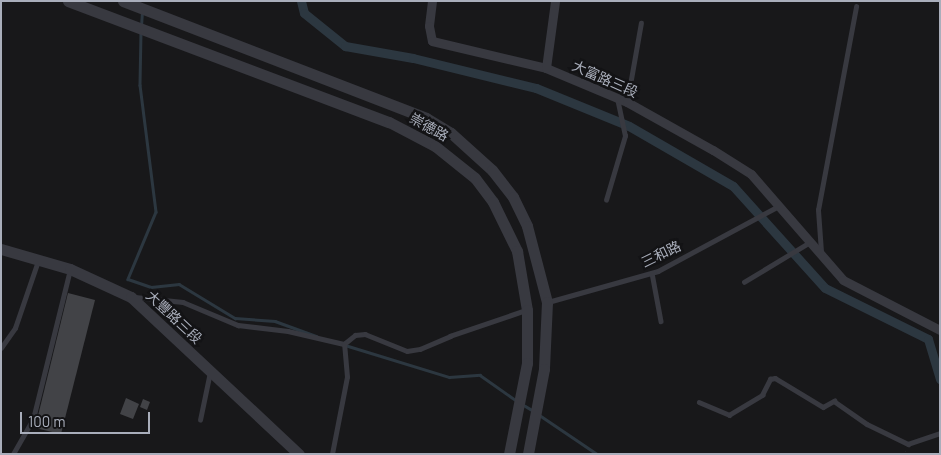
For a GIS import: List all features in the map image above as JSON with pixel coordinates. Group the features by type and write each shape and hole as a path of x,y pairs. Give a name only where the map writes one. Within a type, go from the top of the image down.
{"street":[{"name":"崇德路","path":"68,1 389,122 435,146 458,162 484,190 508,230 517,250 528,310 527,363 509,454"},
{"name":"崇德路","path":"123,1 395,104 426,118 451,133 492,170 513,196 536,253 547,302 544,369 528,454"},
{"name":"大富路三段","path":"432,1 429,26 432,40 546,68 621,102 752,174 777,207 843,280 940,330"},
{"path":"546,68 555,1"},
{"name":"大豐路三段","path":"1,248 70,269 131,296 299,454"}],"lane":[{"path":"821,254 818,210 856,7"},
{"path":"606,200 624,145 621,102 641,23"},
{"name":"三和路","path":"547,302 652,273 777,207"},
{"path":"744,282 810,242"},
{"path":"1,348 15,328 39,260"},
{"path":"13,454 33,419 70,269"},
{"path":"652,273 661,321"},
{"path":"131,296 183,302 238,324 288,331 344,344"},
{"path":"344,344 355,335 365,334 407,351 420,350 450,336 528,310"},
{"path":"332,454 347,376 344,344"},
{"path":"200,420 210,371"},
{"path":"699,402 729,414 762,395 770,378 775,378 824,407 834,401 866,424 908,444 940,432"}],"building":[{"path":"68,293 95,300 61,434 35,428"},
{"path":"126,398 139,404 133,419 120,414"},
{"path":"143,399 150,402 147,410 140,407"}],"waterway":[{"path":"301,1 304,13 345,46 413,58 536,88 629,126 733,186 825,288 928,339 940,379"},
{"path":"141,26 142,12"},
{"path":"141,32 140,85 156,212 128,279 151,287 179,284 235,318 275,321 316,336"},
{"path":"345,345 449,377 480,375 517,401"},
{"path":"522,404 532,410"},
{"path":"538,414 597,454"}]}
